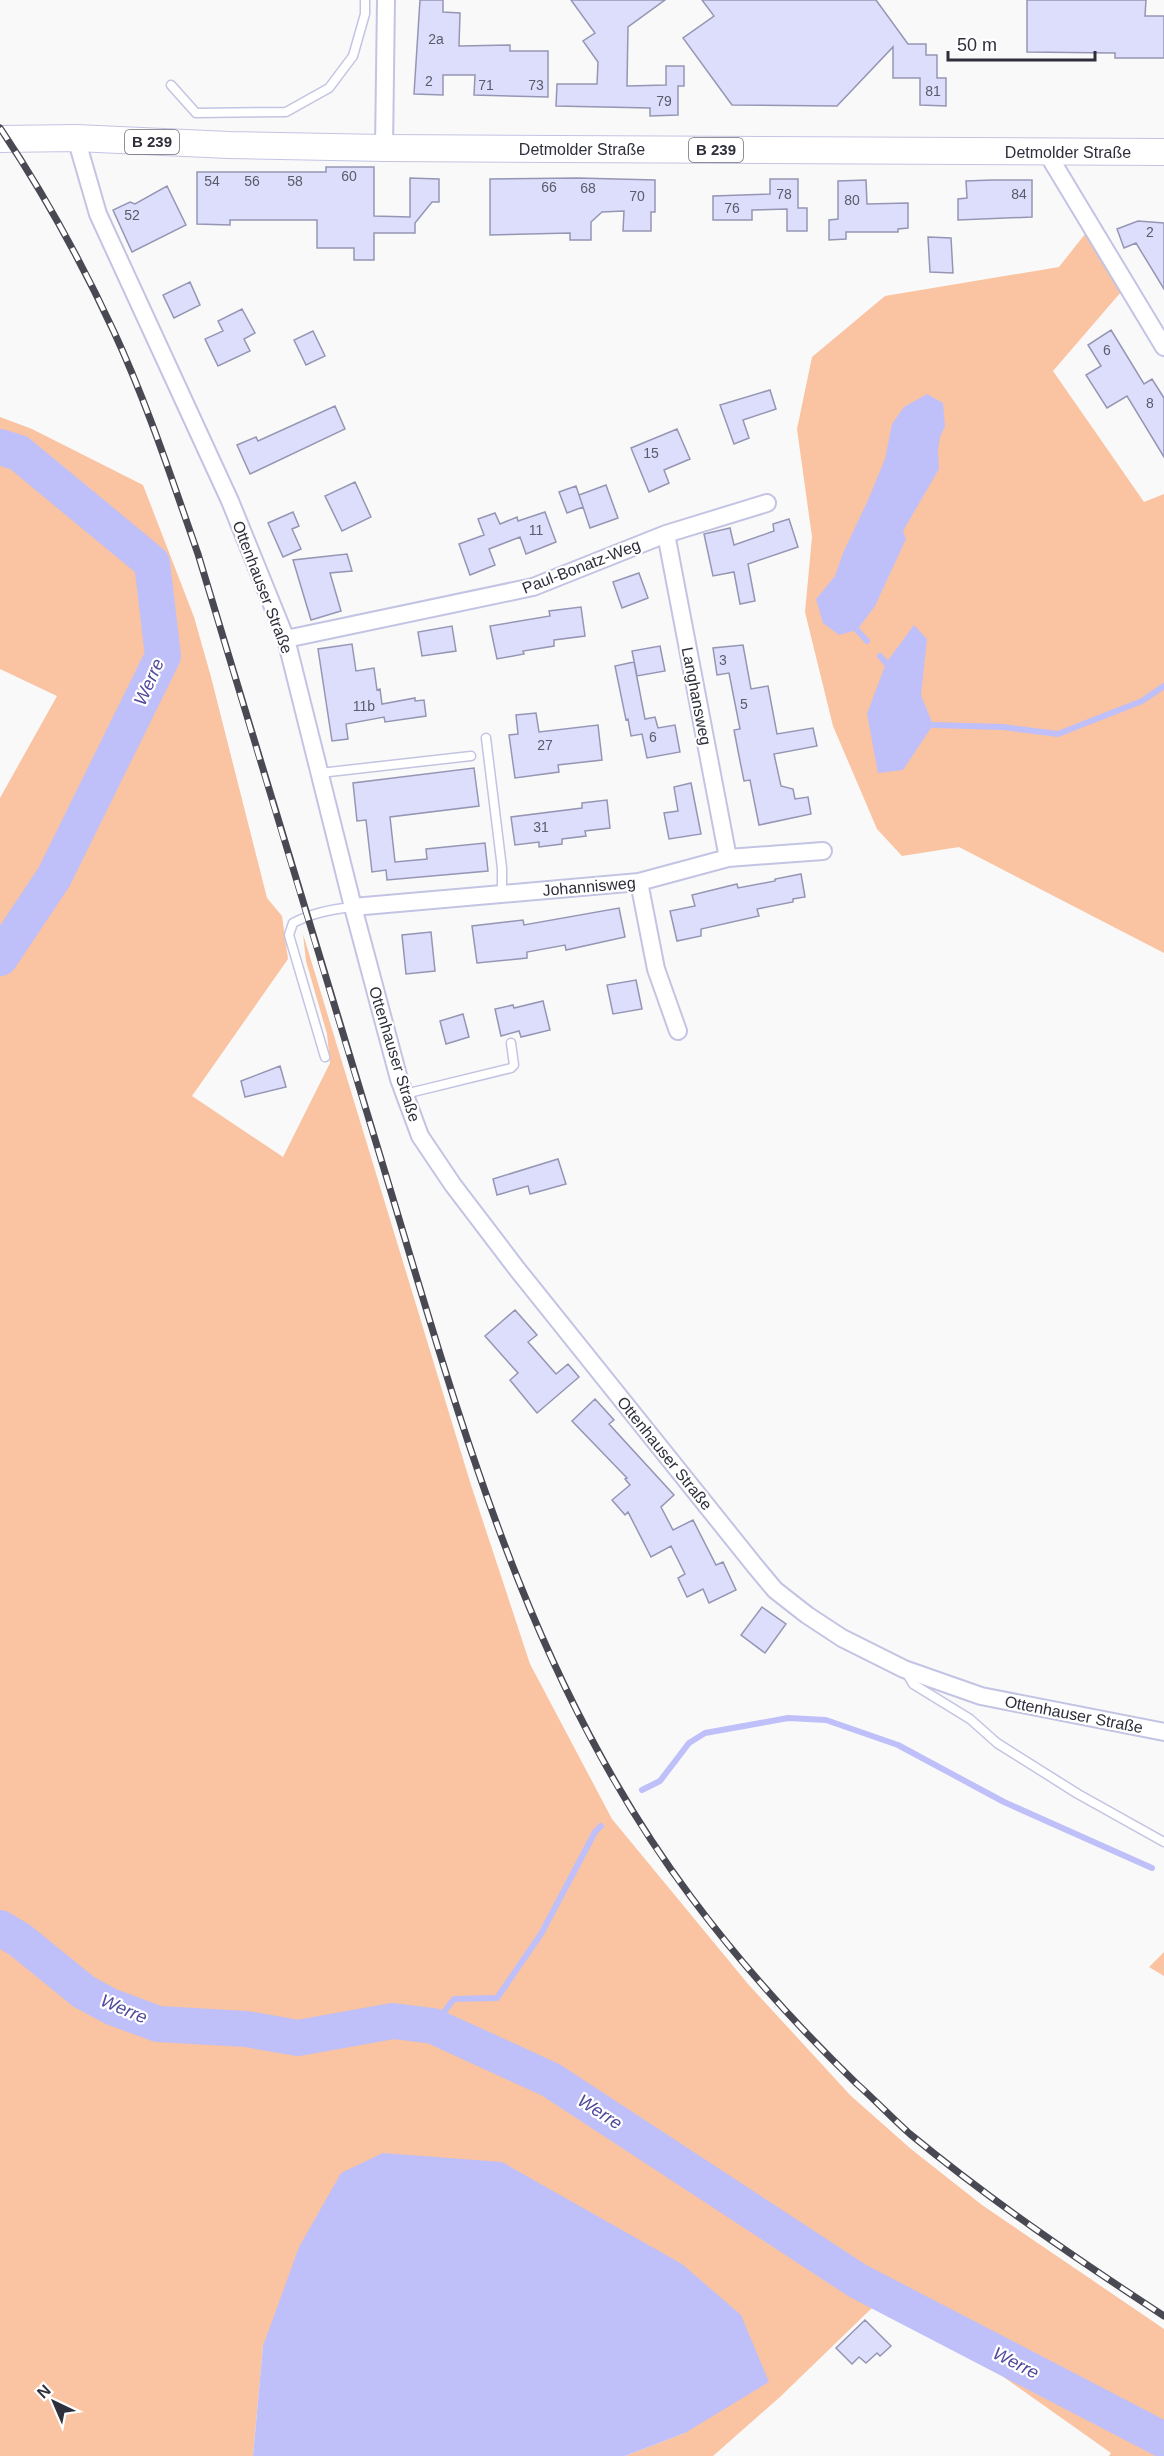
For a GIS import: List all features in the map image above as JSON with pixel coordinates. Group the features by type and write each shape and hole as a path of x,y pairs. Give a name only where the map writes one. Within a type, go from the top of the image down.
{"main road":[{"name":"Detmolder Straße","path":"0,139 76,138 229,146 384,148 1164,152"}],"street":[{"path":"384,148 386,0"},
{"name":"Ottenhauser Straße","path":"76,138 98,214 230,501 286,639 353,907 405,1094 420,1136 453,1185 525,1279 775,1590 842,1638 904,1669 981,1696 1164,1732"},
{"path":"1047,153 1164,347"},
{"name":"Paul-Bonatz-Weg","path":"286,639 533,587 666,534 768,503"},
{"name":"Langhansweg","path":"666,534 728,858"},
{"name":"Johannisweg","path":"353,907 639,882 728,858 823,851"},
{"path":"639,882 656,969 678,1031"}],"lane":[{"path":"171,86 196,113 286,112 329,88 353,56 365,14 365,0"},
{"path":"486,738 502,868 502,894"},
{"path":"320,773 471,756"},
{"path":"325,1057 289,935 293,923 307,916 331,909 353,907"},
{"path":"405,1094 511,1068 514,1065 511,1042"},
{"path":"904,1669 913,1684 970,1719 998,1743 1078,1794 1164,1842"}],"shaded area":[{"path":"1085,234 1121,292 1053,371 1144,502 1164,494 1164,953 959,847 902,856 877,829 833,726 805,612 812,537 797,429 812,357 885,296 1059,267"},
{"path":"0,417 32,429 143,485 194,617 267,898 282,916 288,959 192,1096 283,1157 330,1063 327,1034 306,961 303,934 471,1485 530,1664 612,1819 748,1984 851,2096 911,2149 982,2205 1164,2329 1164,2456 1109,2456 1111,2453 967,2351 876,2304 780,2397 713,2456 625,2456 685,2433 263,2346 253,2456 0,2456 0,798 57,696 0,669"},
{"path":"1164,1952 1164,1976 1149,1967"}],"water":[{"path":"927,394 943,403 945,426 938,450 939,469 903,531 906,539 875,606 857,630 839,635 823,623 816,599 835,576 885,459 892,424 904,407"},
{"path":"914,625 927,639 921,695 933,725 903,770 878,773 867,714 886,663"},
{"path":"383,2153 502,2162 682,2264 741,2315 769,2382 685,2433 625,2456 253,2456 263,2346 299,2247 341,2173"}],"building":[{"path":"420,0 443,0 443,12 460,13 459,46 510,45 510,51 548,51 548,97 474,95 475,75 443,75 443,95 414,94"},
{"path":"571,0 665,0 628,27 627,86 666,85 666,66 684,66 684,86 678,86 678,115 650,116 650,108 556,106 557,84 597,84 598,62 583,41 595,33"},
{"path":"702,0 876,0 908,44 926,44 926,55 937,55 937,78 946,78 946,106 920,105 920,78 893,78 893,47 837,106 732,105 683,38 714,16"},
{"path":"1027,0 1146,0 1145,16 1164,16 1164,58 1115,58 1115,53 1027,52"},
{"path":"326,167 374,167 374,216 410,217 410,178 439,179 439,202 432,202 415,223 415,233 374,233 374,260 354,260 354,248 317,248 317,220 230,220 230,225 197,224 197,172 326,172"},
{"path":"490,179 655,180 655,212 651,212 651,231 623,231 624,211 602,212 591,222 591,240 570,240 570,233 490,235"},
{"path":"770,179 798,179 798,208 807,208 807,231 787,231 787,209 752,210 752,220 713,220 713,196 770,194"},
{"path":"866,180 867,204 908,203 908,228 898,229 898,232 846,232 846,239 829,240 829,220 838,219 838,181"},
{"path":"1032,180 1032,217 958,220 958,199 967,198 966,181"},
{"path":"167,186 186,225 132,252 113,210 130,202 135,204"},
{"path":"1138,221 1164,223 1164,289 1136,243 1124,248 1117,229"},
{"path":"928,237 951,238 953,273 930,272"},
{"path":"190,282 200,305 174,318 163,295"},
{"path":"242,309 255,333 244,339 250,351 218,366 205,339 223,331 218,321"},
{"path":"1111,330 1144,384 1152,379 1164,398 1164,457 1127,396 1107,408 1086,375 1101,366 1088,345"},
{"path":"313,331 325,356 306,365 294,340"},
{"path":"770,390 776,409 743,420 749,438 734,444 720,405"},
{"path":"335,406 345,429 250,474 237,445 256,437 258,441"},
{"path":"677,429 690,459 664,470 669,483 649,492 631,448"},
{"path":"355,482 371,517 342,531 325,496"},
{"path":"606,485 618,518 590,528 579,495"},
{"path":"576,486 583,507 567,513 559,492"},
{"path":"293,512 299,526 292,529 301,549 283,557 268,523"},
{"path":"545,512 556,542 526,554 520,537 489,549 495,565 470,575 459,544 484,535 478,519 495,513 500,524 517,517 518,521"},
{"path":"789,519 798,547 748,564 755,601 740,604 734,572 713,576 704,534 730,528 734,545 774,531 773,524"},
{"path":"347,554 352,571 330,573 341,611 311,620 293,560"},
{"path":"639,573 648,598 622,608 613,582"},
{"path":"581,607 585,636 554,640 554,646 523,651 524,654 497,659 490,626 550,616 549,611"},
{"path":"452,626 456,651 422,656 418,632"},
{"path":"352,644 356,671 374,668 377,690 380,689 382,704 415,698 415,701 424,700 426,716 385,722 384,717 346,724 348,739 332,741 318,649"},
{"path":"743,645 751,689 768,686 777,734 813,728 817,746 774,754 781,786 793,789 795,799 808,797 811,814 759,825 750,780 744,781 739,756 734,730 740,729 729,673 717,675 713,648"},
{"path":"660,646 665,671 637,676 632,651"},
{"path":"634,662 645,719 655,717 658,728 675,725 680,752 647,758 642,734 631,736 615,666"},
{"path":"536,713 539,732 598,725 602,760 558,765 559,772 515,778 509,735 518,734 516,715"},
{"path":"474,768 479,806 390,817 395,862 427,859 426,849 485,843 488,871 387,880 386,870 372,872 366,820 357,821 353,783"},
{"path":"691,783 701,834 669,839 664,813 678,811 674,787"},
{"path":"607,800 610,828 585,831 586,836 562,839 562,844 539,847 539,842 515,845 511,817 582,808 582,803"},
{"path":"801,874 805,897 793,899 793,902 757,909 759,916 701,929 701,936 677,941 670,911 695,906 692,895 737,884 738,888"},
{"path":"619,908 625,937 566,950 565,945 527,952 527,958 477,963 472,926 523,920 524,925"},
{"path":"431,932 435,971 406,974 402,935"},
{"path":"636,980 642,1009 613,1014 607,985"},
{"path":"543,1001 550,1030 521,1037 519,1031 501,1036 495,1009 513,1005 514,1008"},
{"path":"463,1014 469,1037 446,1044 440,1021"},
{"path":"280,1066 286,1087 245,1097 241,1081"},
{"path":"558,1159 566,1184 530,1194 528,1186 497,1195 493,1179"},
{"path":"515,1310 537,1335 528,1342 556,1374 568,1364 579,1377 537,1413 510,1380 518,1373 485,1336"},
{"path":"595,1399 614,1420 609,1424 674,1495 661,1507 673,1530 693,1520 716,1565 723,1562 736,1590 709,1603 703,1589 687,1597 678,1578 685,1574 671,1546 651,1557 628,1512 625,1515 612,1500 630,1485 625,1479 627,1478 572,1421"},
{"path":"762,1607 786,1624 765,1653 741,1635"},
{"path":"865,2320 891,2346 880,2356 877,2353 866,2363 859,2357 852,2364 836,2348"}],"waterway":[{"name":"Werre","path":"0,447 19,453 152,563 163,656 54,877 0,958"},
{"path":"857,630 867,641"},
{"path":"880,656 886,663"},
{"path":"933,725 1003,727 1058,734 1142,701 1164,686"},
{"path":"642,1790 660,1781 689,1743 705,1733 788,1718 826,1720 898,1745 1004,1802 1152,1868"},
{"path":"433,2026 454,1999 497,1998 541,1934 595,1832 601,1826"},
{"name":"Werre","path":"0,1928 20,1940 84,1992 112,2007 158,2024 246,2029 298,2038 393,2021 433,2026 551,2080 858,2281 1164,2440"}],"railway":[{"path":"0,128 61,227 88,279 126,359 159,442 198,554 447,1378 477,1469 546,1647 588,1733 636,1816 691,1897 791,2017 835,2062 910,2134 971,2182 1066,2251 1164,2316"}]}
